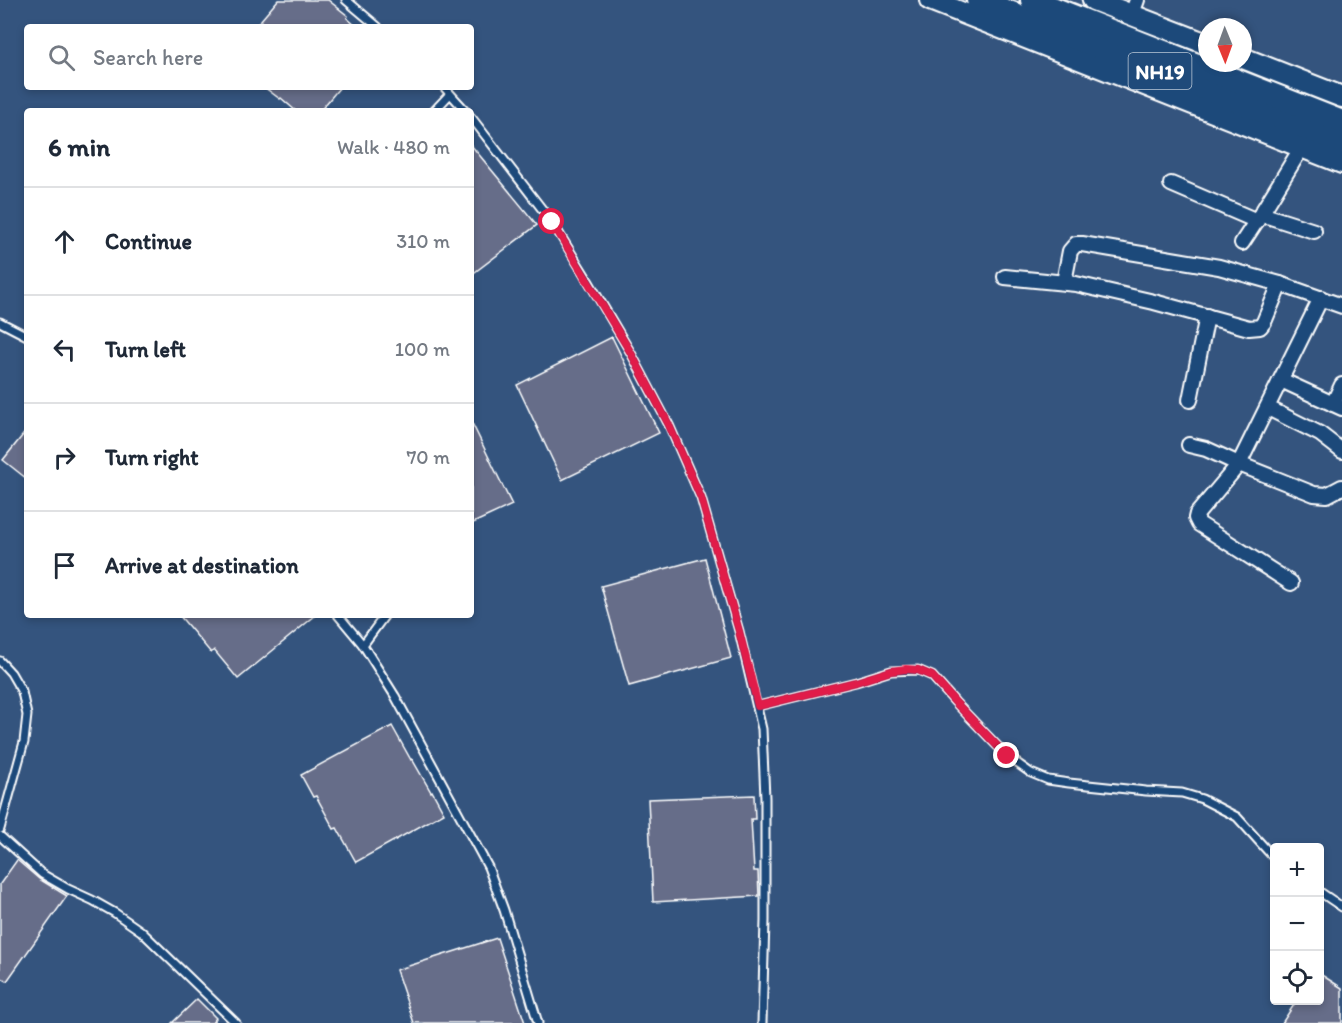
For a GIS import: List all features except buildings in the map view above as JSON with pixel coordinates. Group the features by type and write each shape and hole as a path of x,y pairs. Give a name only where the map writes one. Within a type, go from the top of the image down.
{"highway":[{"name":"NH19","path":"978,0 1342,142"},
{"name":"NH19","path":"1032,0 1342,122"}],"main road":[{"path":"930,0 1342,163"},
{"path":"1092,0 1135,7 1198,39"},
{"path":"1252,62 1342,97"}],"street":[{"path":"1242,243 1302,147"},
{"path":"1171,184 1259,218 1314,231"},
{"path":"1064,282 1070,251 1076,244 1082,244 1200,263 1280,284 1342,306"},
{"path":"1005,277 1064,282 1154,302 1249,328 1260,327 1264,322 1280,284"},
{"path":"1291,584 1199,524 1196,518 1239,464 1321,298"},
{"path":"1190,400 1207,316"},
{"path":"1281,380 1337,406 1342,385"},
{"path":"1268,408 1320,434 1342,451"},
{"path":"1189,445 1206,448 1239,464 1321,496 1332,494 1342,487"}],"lane":[{"path":"346,0 374,24"},
{"path":"447,90 463,108"},
{"path":"437,108 450,94"},
{"path":"474,121 552,222 631,353 669,425 701,498 739,631 762,729 765,798 762,1023"},
{"path":"0,322 24,334"},
{"path":"340,618 363,645 400,706 488,867 504,910 538,1023"},
{"path":"363,645 383,618"},
{"path":"0,661 11,673 22,692 27,716 24,742 0,829"},
{"path":"758,706 891,671 918,670 932,676 1007,756 1031,773 1048,780 1182,793 1202,799 1237,817 1270,853"},
{"path":"0,836 42,874 68,890 115,913 141,931 236,1023"},
{"path":"1324,895 1342,907"}],"route":[{"path":"552,222 631,353 669,425 701,498 758,706 891,671 918,670 932,676 1007,756"}]}
